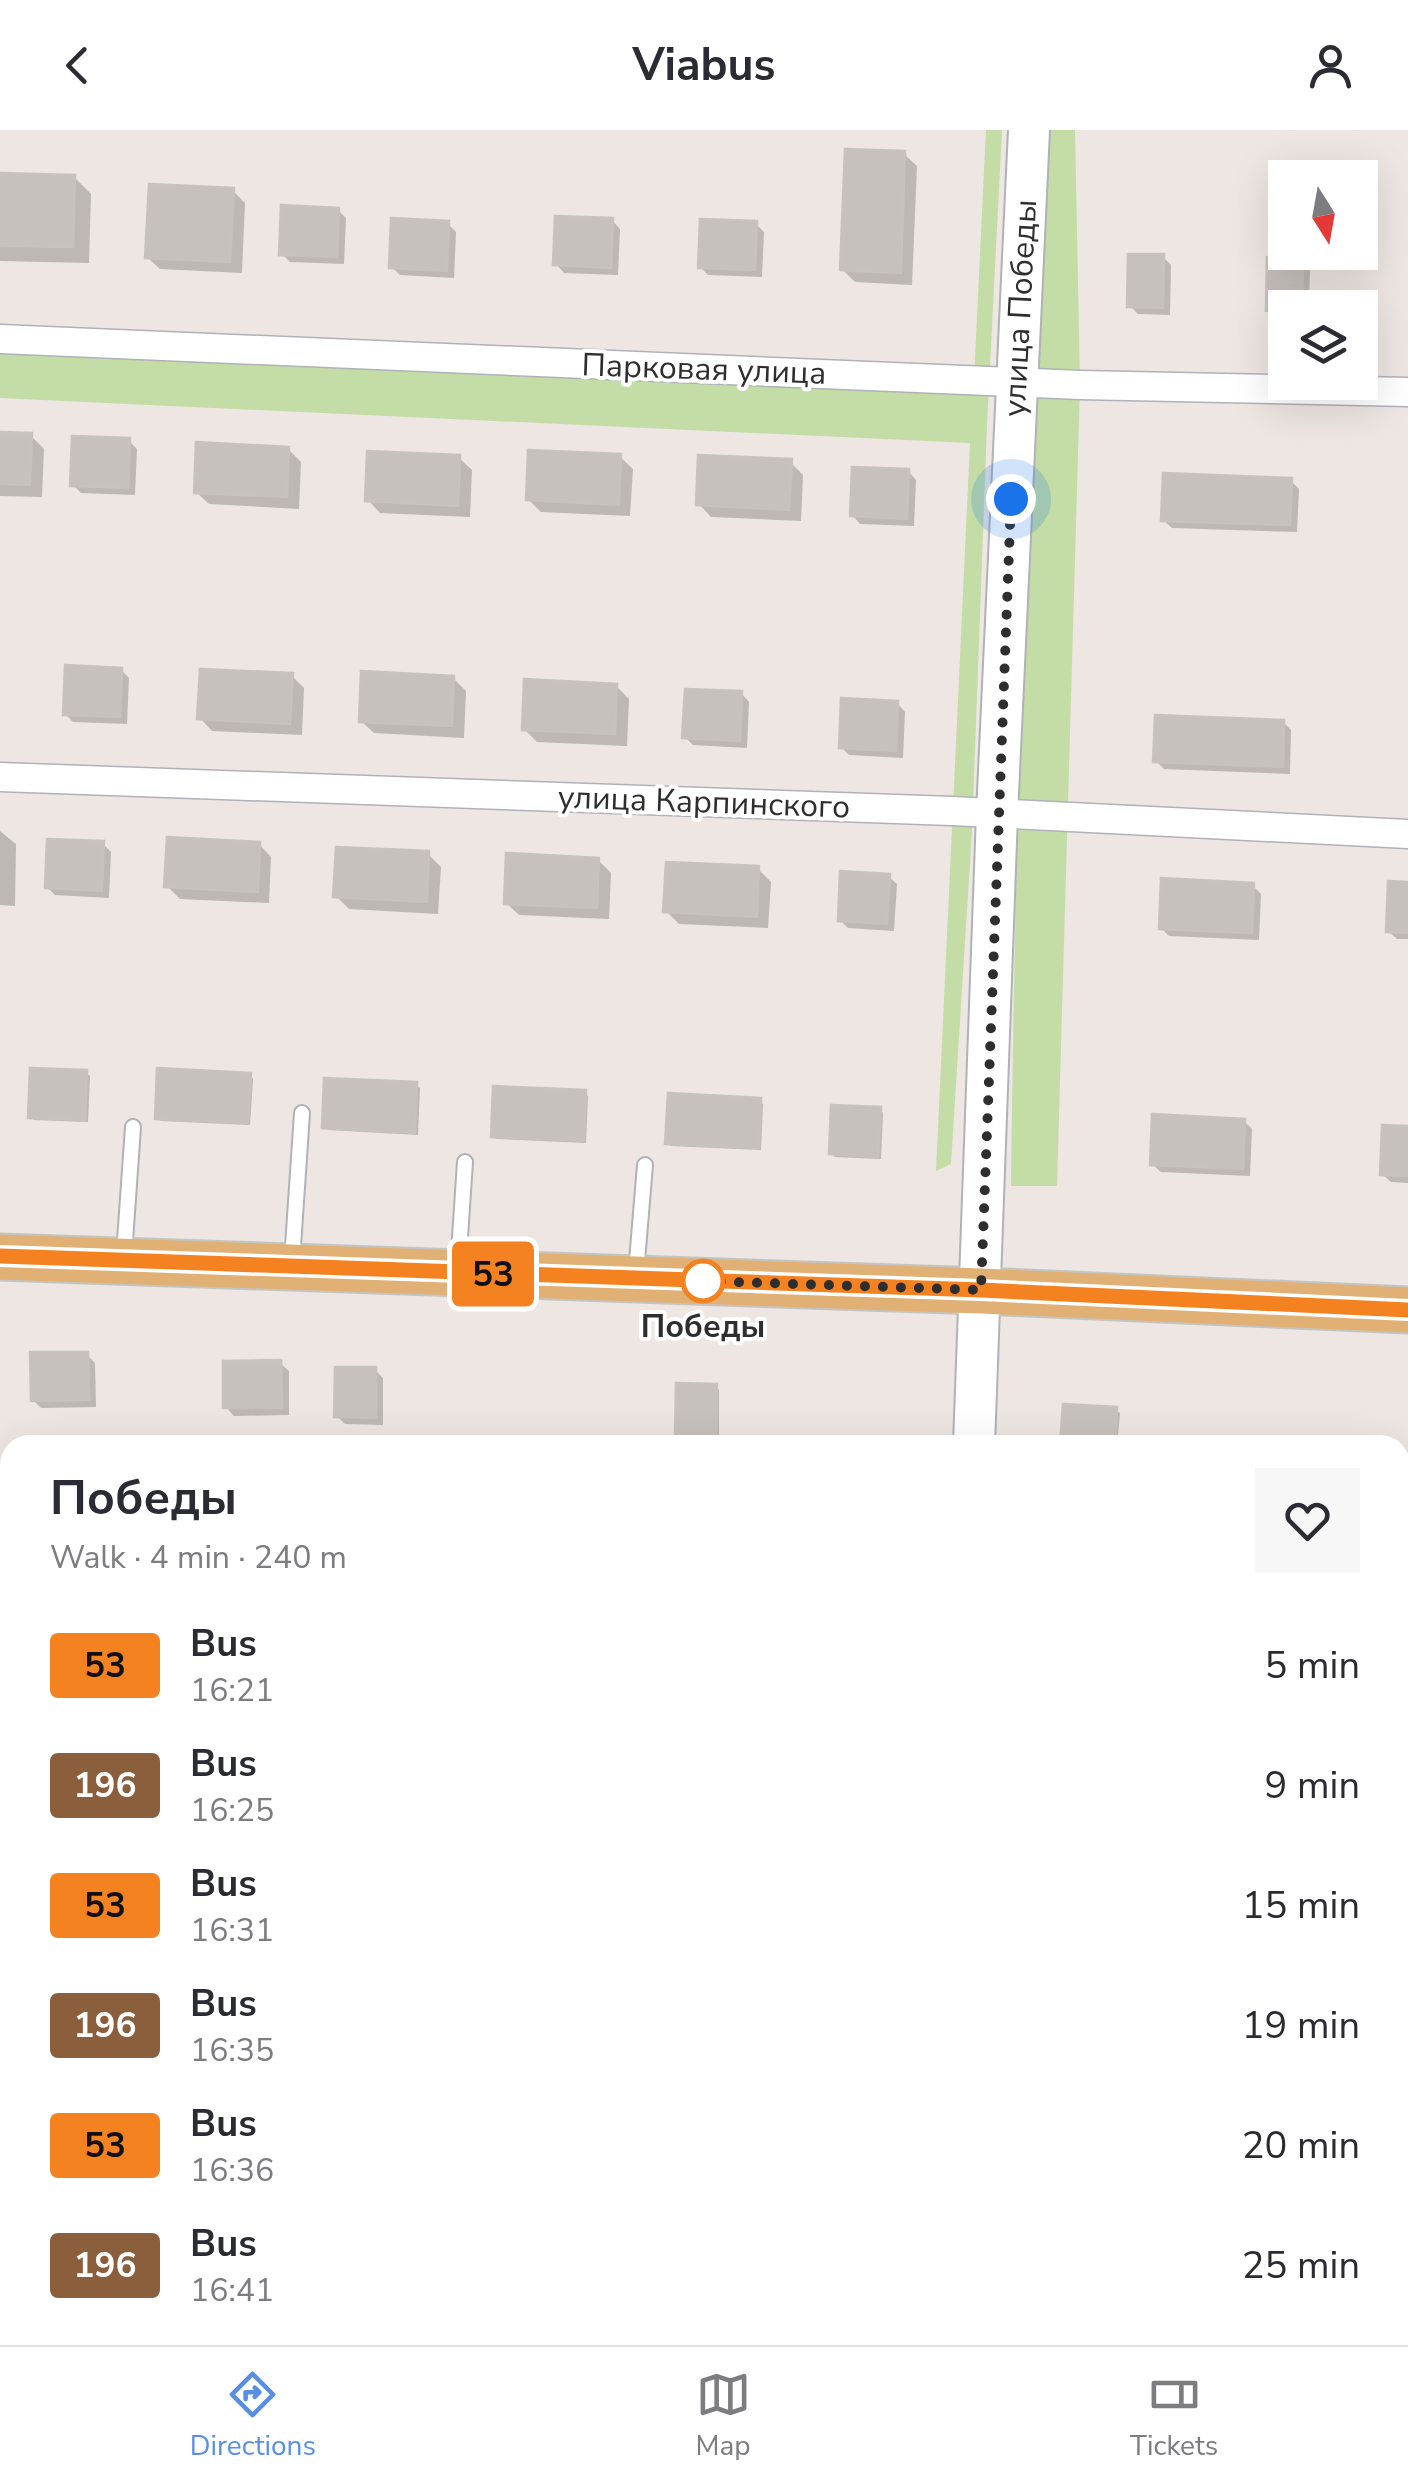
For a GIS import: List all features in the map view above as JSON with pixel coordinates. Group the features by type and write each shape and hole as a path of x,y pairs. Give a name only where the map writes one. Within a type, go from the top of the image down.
{"main road":[{"name":"улица Победы","path":"974,1435 997,814 1029,130"},
{"path":"0,1256 981,1290 1408,1310"}],"street":[{"name":"Парковая улица","path":"0,340 1016,382 1408,392"},
{"name":"улица Карпинского","path":"0,777 997,814 1408,834"}],"lane":[{"path":"292,1267 302,1114"},
{"path":"123,1261 132,1126"},
{"path":"457,1272 466,1162"},
{"path":"636,1278 645,1165"}],"green space":[{"path":"986,130 1002,130 972,831 951,1164 936,1171 970,443 0,398 0,339 974,379"},
{"path":"1046,130 1075,130 1080,385 1057,1186 1011,1186 1022,658"}],"building":[{"path":"845,149 905,151 901,273 840,270"},
{"path":"0,173 75,175 73,247 0,246"},
{"path":"149,184 234,188 230,262 145,258"},
{"path":"281,205 339,208 337,257 279,255"},
{"path":"555,216 613,218 611,268 553,265"},
{"path":"391,218 449,221 447,271 389,268"},
{"path":"700,219 757,221 755,270 698,268"},
{"path":"1128,254 1164,254 1163,308 1127,307"},
{"path":"1267,257 1268,270 1303,270 1302,290 1268,290 1266,311"},
{"path":"0,432 32,433 30,485 0,484"},
{"path":"72,436 130,438 128,488 70,486"},
{"path":"196,442 289,447 287,497 194,493"},
{"path":"528,450 621,454 619,505 526,500"},
{"path":"367,451 460,455 458,506 365,501"},
{"path":"698,455 792,459 789,510 696,505"},
{"path":"852,467 909,469 907,519 850,516"},
{"path":"1163,473 1292,478 1290,525 1161,521"},
{"path":"65,665 122,668 120,717 63,715"},
{"path":"200,669 293,673 290,724 197,719"},
{"path":"361,671 454,676 452,726 359,722"},
{"path":"524,679 617,684 615,734 522,730"},
{"path":"685,689 742,691 740,741 682,738"},
{"path":"841,698 898,701 896,751 839,748"},
{"path":"1155,715 1284,720 1283,767 1153,762"},
{"path":"167,837 260,842 258,892 164,887"},
{"path":"47,839 104,841 102,891 45,888"},
{"path":"336,847 429,851 427,902 333,897"},
{"path":"506,853 599,858 597,908 504,904"},
{"path":"666,862 759,866 757,917 663,912"},
{"path":"840,871 890,874 887,924 838,921"},
{"path":"1161,878 1254,883 1252,933 1159,929"},
{"path":"1388,881 1408,882 1408,933 1386,932"},
{"path":"30,1068 87,1070 85,1120 28,1118"},
{"path":"157,1068 251,1073 248,1123 155,1119"},
{"path":"324,1078 417,1082 415,1133 322,1128"},
{"path":"493,1086 586,1090 584,1141 491,1137"},
{"path":"668,1093 761,1098 759,1148 665,1144"},
{"path":"831,1105 881,1107 878,1157 829,1154"},
{"path":"1152,1114 1245,1119 1243,1169 1150,1165"},
{"path":"1382,1125 1408,1126 1408,1176 1380,1175"},
{"path":"30,1352 88,1352 89,1400 31,1401"},
{"path":"281,1360 282,1408 223,1408 223,1361"},
{"path":"335,1367 376,1367 376,1418 334,1417"},
{"path":"676,1383 717,1384 716,1434 675,1434"},
{"path":"1063,1404 1117,1407 1116,1435 1061,1435"}],"bus line":[{"name":"53","path":"0,1256 981,1290 1408,1310"}],"place":[{"name":"Победы","path":"703,1281"}],"route":[{"path":"703,1281 981,1290 1011,499"}]}
